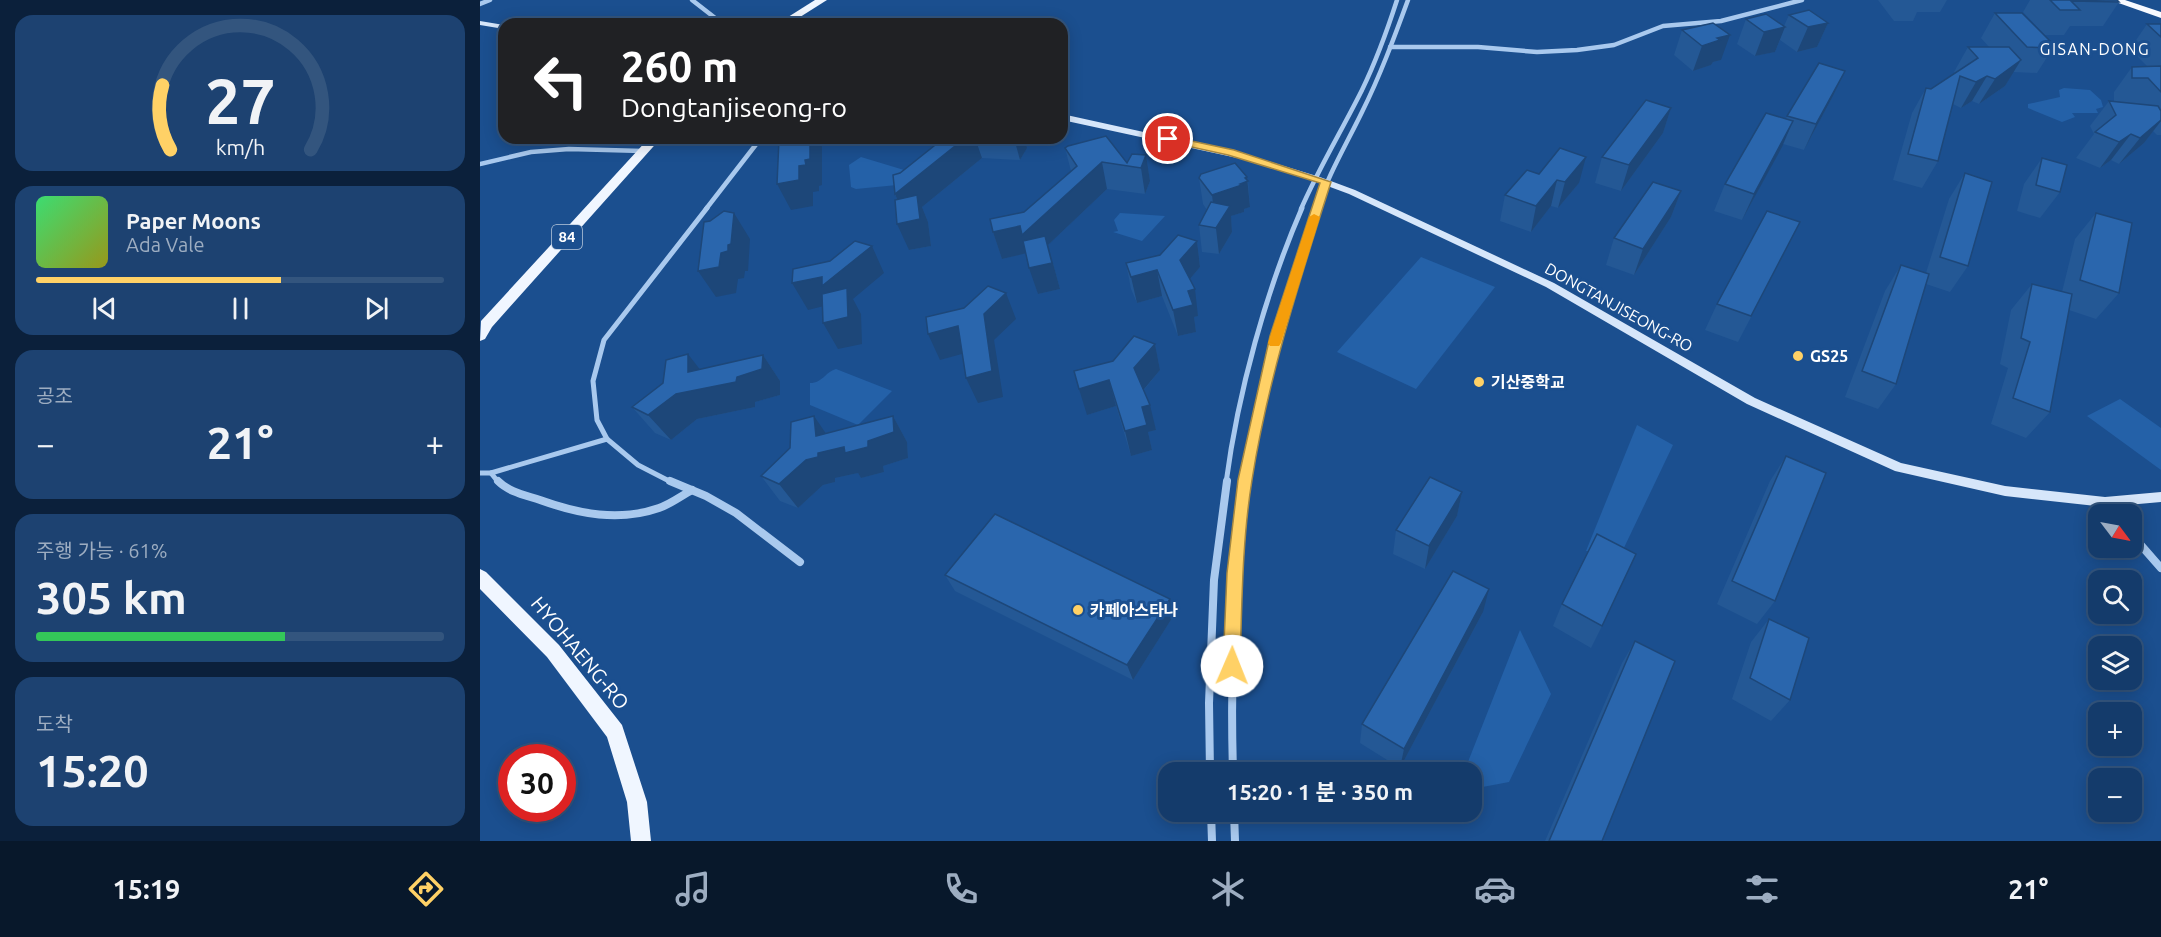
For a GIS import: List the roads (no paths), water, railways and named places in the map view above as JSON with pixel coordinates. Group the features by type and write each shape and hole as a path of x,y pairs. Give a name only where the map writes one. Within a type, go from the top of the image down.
{"highway":[{"path":"2115,0 2161,15"}],"main road":[{"path":"792,18 822,0"},
{"path":"480,23 498,26"},
{"name":"DONGTANJISEONG-RO","path":"1068,118 1230,152 1321,180 1550,285 1751,401 1899,467 2005,491 2105,502 2161,497"},
{"name":"84","path":"480,336 486,324 650,144"},
{"name":"HYOHAENG-RO","path":"480,577 552,651 615,732 637,802 641,841"}],"street":[{"path":"480,4 490,0"},
{"path":"692,0 715,18"},
{"path":"1210,762 1209,703 1214,580 1233,432 1259,332 1286,250 1362,90 1384,40 1397,0"},
{"path":"1233,762 1231,703 1235,573 1245,480 1276,336 1321,180 1363,111 1408,0"},
{"path":"1390,47 1478,47 1537,52 1577,50 1614,45 1664,26 1721,21 1802,0"},
{"path":"756,144 604,340 593,381 597,420 607,439 638,465 736,513 800,562"},
{"path":"480,164 531,152 569,149 644,151"},
{"path":"480,473 491,473 607,439"},
{"path":"491,473 499,486 596,517 630,516 660,508 692,490"},
{"path":"2142,546 2161,568"},
{"path":"1211,822 1212,841"},
{"path":"1234,822 1235,841"}],"place":[{"name":"GS25","path":"1798,356"},
{"name":"기산중학교","path":"1479,382"},
{"name":"카페아스타나","path":"1078,610"}],"district":[{"name":"GISAN-DONG","path":"2095,49"}]}
